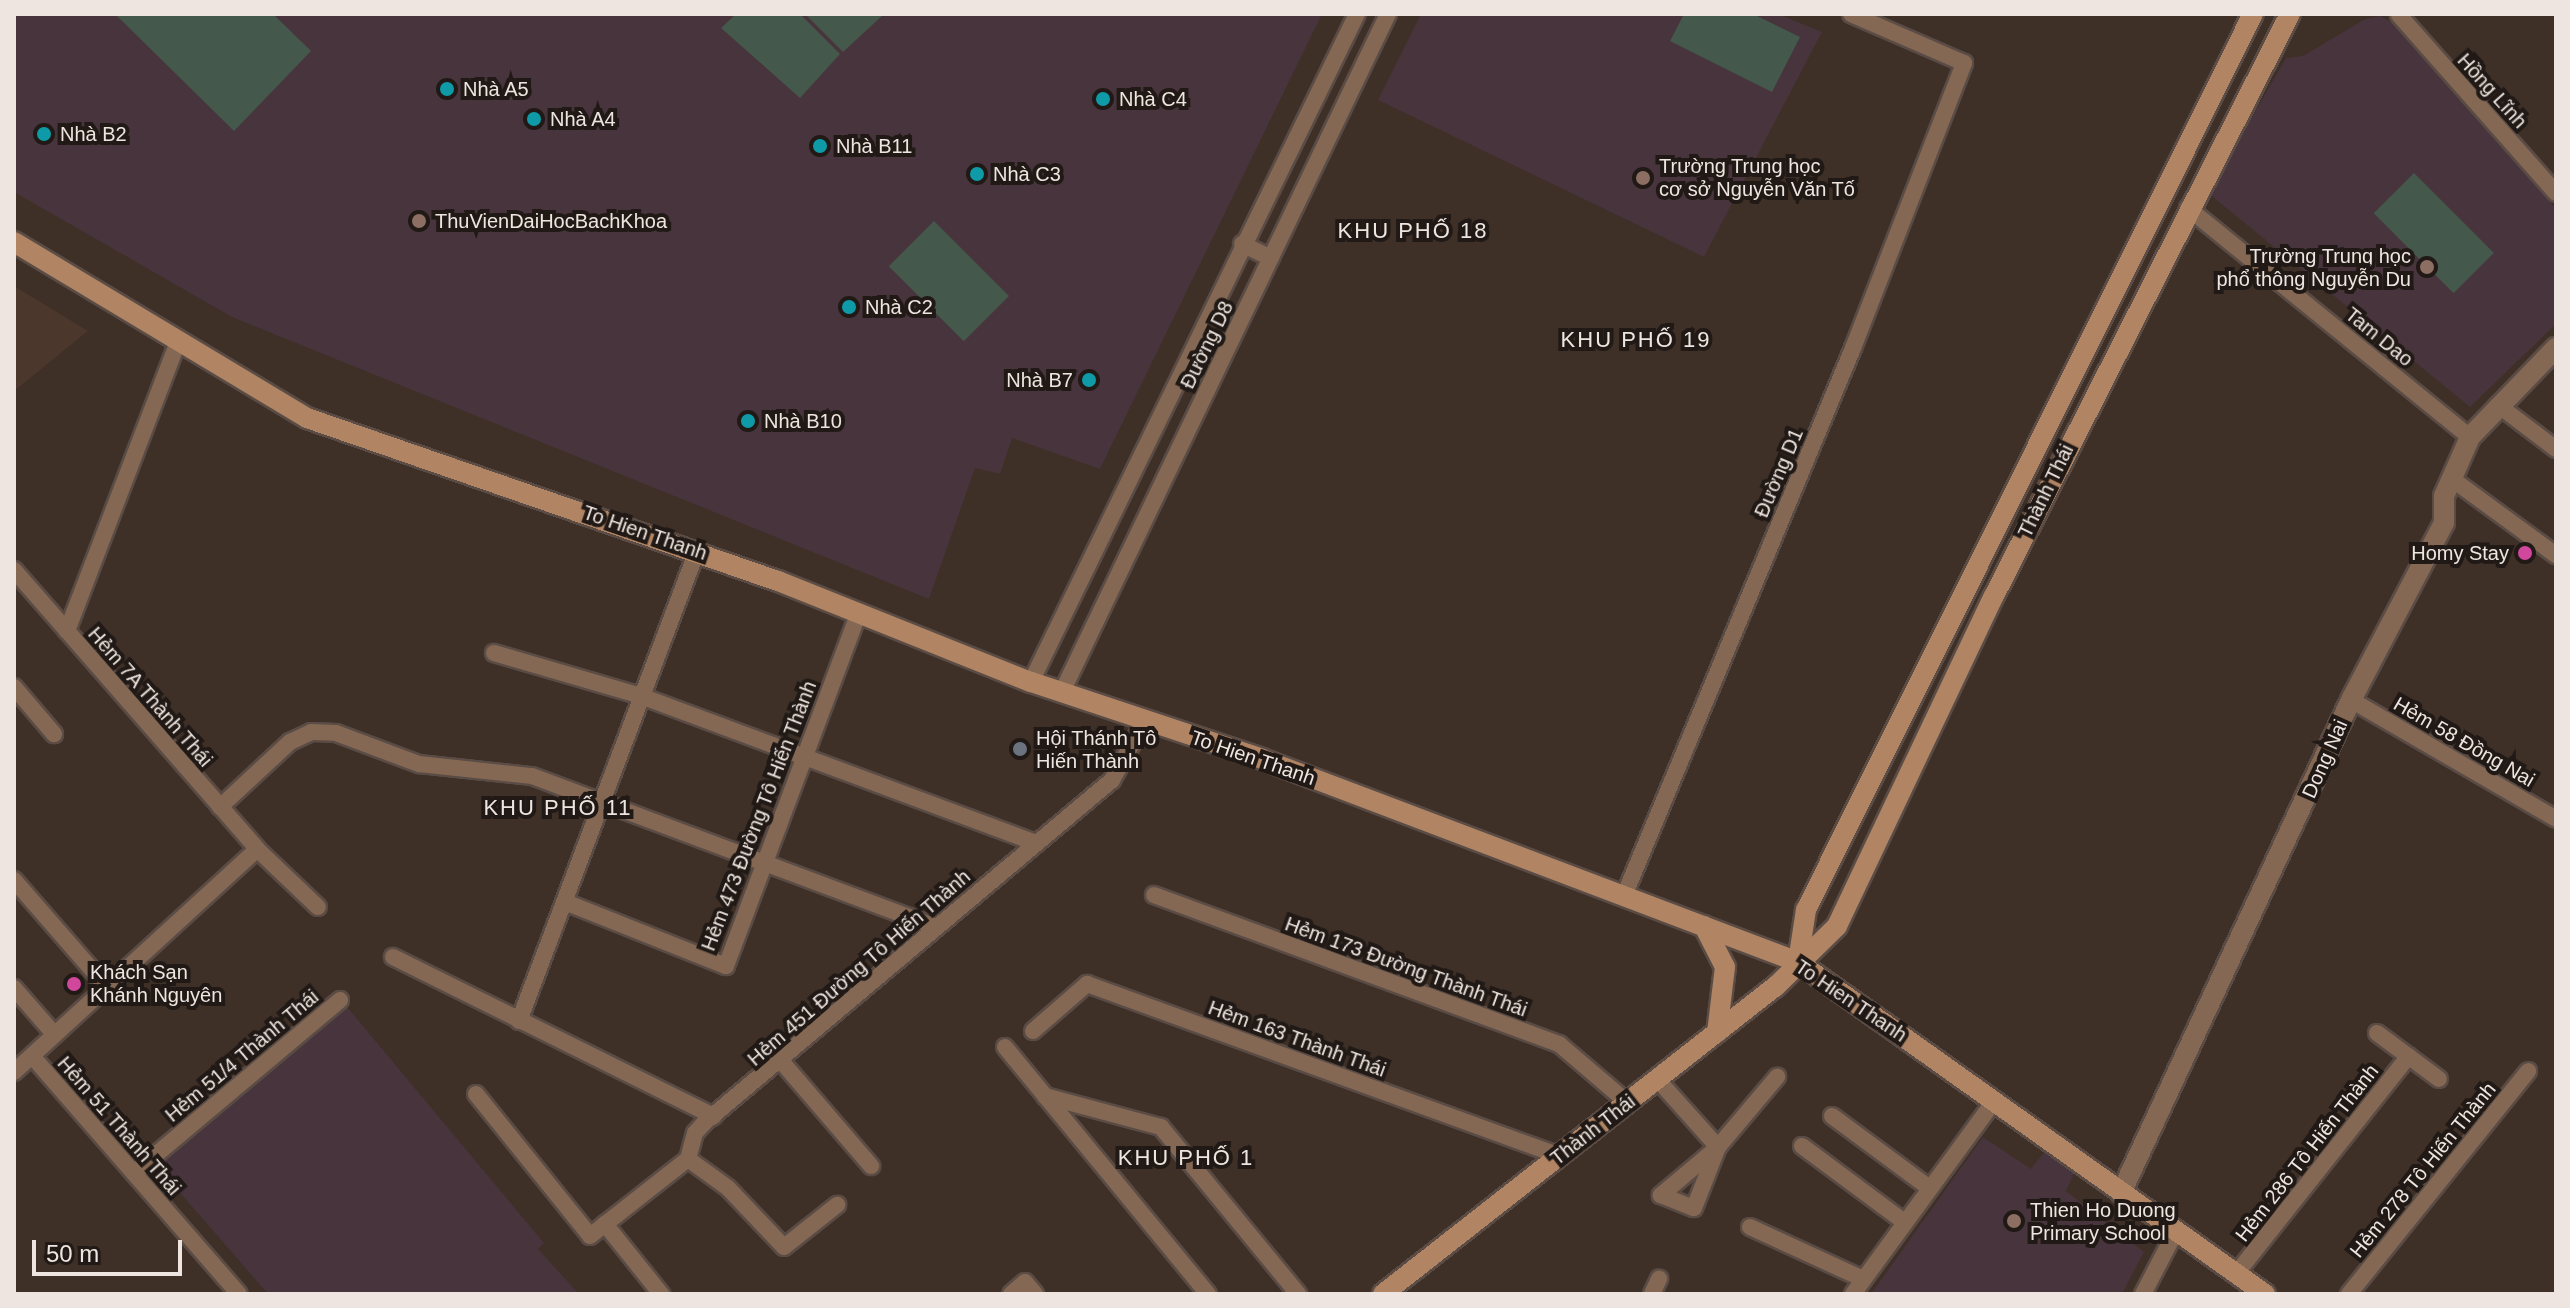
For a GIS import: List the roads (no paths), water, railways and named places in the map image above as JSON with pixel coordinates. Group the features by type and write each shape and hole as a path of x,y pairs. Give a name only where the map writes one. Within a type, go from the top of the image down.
{"main road":[{"name":"Thành Thái","path":"1798,962 1806,910 2161,192 2253,14"},
{"name":"Thành Thái","path":"1383,1294 1717,1033 1837,926 1994,596 2188,208 2290,14"},
{"path":"2161,192 2188,208"},
{"name":"To Hien Thanh","path":"14,242 307,418 697,551 1031,682 1262,759 1798,962 2265,1294"},
{"path":"1967,583 1994,596"},
{"path":"1704,926 1725,967 1717,1033"}],"street":[{"name":"Đường D8","path":"1031,682 1242,244 1357,14"},
{"name":"Đường D8","path":"1062,692 1388,14"},
{"name":"Đường D1","path":"1624,896 1853,348 1964,63 1851,14"},
{"name":"Hồng Lĩnh","path":"2399,15 2556,193"},
{"name":"Tam Dao","path":"2188,208 2470,437"},
{"path":"1242,244 1271,258"},
{"path":"67,631 178,342"},
{"name":"Dong Nai","path":"2121,1193 2351,700 2444,523 2444,496 2470,437 2556,348"},
{"path":"2498,405 2556,449"},
{"path":"2452,479 2556,555"},
{"path":"519,1021 697,551"},
{"name":"Hẻm 7A Thành Thái","path":"14,570 257,849 318,907"},
{"name":"Hẻm 473 Đường Tô Hiến Thành","path":"565,902 726,966 803,754 859,613"},
{"path":"494,653 641,696 1037,843"},
{"path":"14,687 54,734"},
{"name":"Hẻm 58 Đồng Nai","path":"2351,700 2556,819"},
{"name":"Hẻm 451 Đường Tô Hiến Thành","path":"476,1094 590,1236 688,1159 695,1133 714,1116 782,1062 936,927 1112,780 1145,721"},
{"path":"220,807 290,742 323,731 399,759 532,776 936,927"},
{"path":"14,1072 257,849"},
{"path":"14,880 107,987"},
{"name":"Hẻm 173 Đường Thành Thái","path":"1154,895 1559,1044 1628,1103"},
{"path":"393,957 714,1116"},
{"name":"Hẻm 163 Thành Thái","path":"1033,1031 1087,984 1560,1156"},
{"path":"14,988 55,1035"},
{"name":"Hẻm 51/4 Thành Thái","path":"134,1173 340,1000"},
{"name":"Hẻm 286 Tô Hiến Thành","path":"2377,1033 2439,1079"},
{"path":"1005,1047 1208,1294"},
{"name":"Hẻm 51 Thành Thái","path":"32,1056 239,1294"},
{"name":"Hẻm 286 Tô Hiến Thành","path":"2236,1274 2409,1056"},
{"path":"782,1062 871,1166"},
{"name":"Hẻm 278 Tô Hiến Thành","path":"2349,1294 2528,1071"},
{"path":"1658,1080 1718,1147 1777,1077"},
{"path":"1045,1096 1161,1127 1298,1294"},
{"path":"1853,1294 1861,1278 1994,1101"},
{"path":"1832,1116 1928,1187"},
{"path":"1802,1146 1903,1221"},
{"path":"688,1159 728,1188 784,1247 837,1205"},
{"path":"605,1224 661,1294"},
{"path":"1750,1227 1861,1278"},
{"path":"2143,1294 2176,1231"},
{"path":"1011,1294 1025,1282 1035,1294"}],"place":[{"name":"Nhà A5","path":"447,89"},
{"name":"Nhà C4","path":"1103,99"},
{"name":"Nhà A4","path":"534,119"},
{"name":"Nhà B2","path":"44,134"},
{"name":"Nhà B11","path":"820,146"},
{"name":"Nhà C3","path":"977,174"},
{"name":"Trường Trung học cơ sở Nguyễn Văn Tố","path":"1643,178"},
{"name":"ThuVienDaiHocBachKhoa","path":"419,221"},
{"name":"Trường Trung học phổ thông Nguyễn Du","path":"2427,267"},
{"name":"Nhà C2","path":"849,307"},
{"name":"Nhà B7","path":"1089,380"},
{"name":"Nhà B10","path":"748,421"},
{"name":"Homy Stay","path":"2525,553"},
{"name":"Hội Thánh Tô Hiến Thành","path":"1020,749"},
{"name":"Khách Sạn Khánh Nguyên","path":"74,984"},
{"name":"Thien Ho Duong Primary School","path":"2014,1221"}],"district":[{"name":"KHU PHỐ 18","path":"1413,231"},
{"name":"KHU PHỐ 19","path":"1636,340"},
{"name":"KHU PHỐ 11","path":"558,808"},
{"name":"KHU PHỐ 1","path":"1186,1158"}]}
